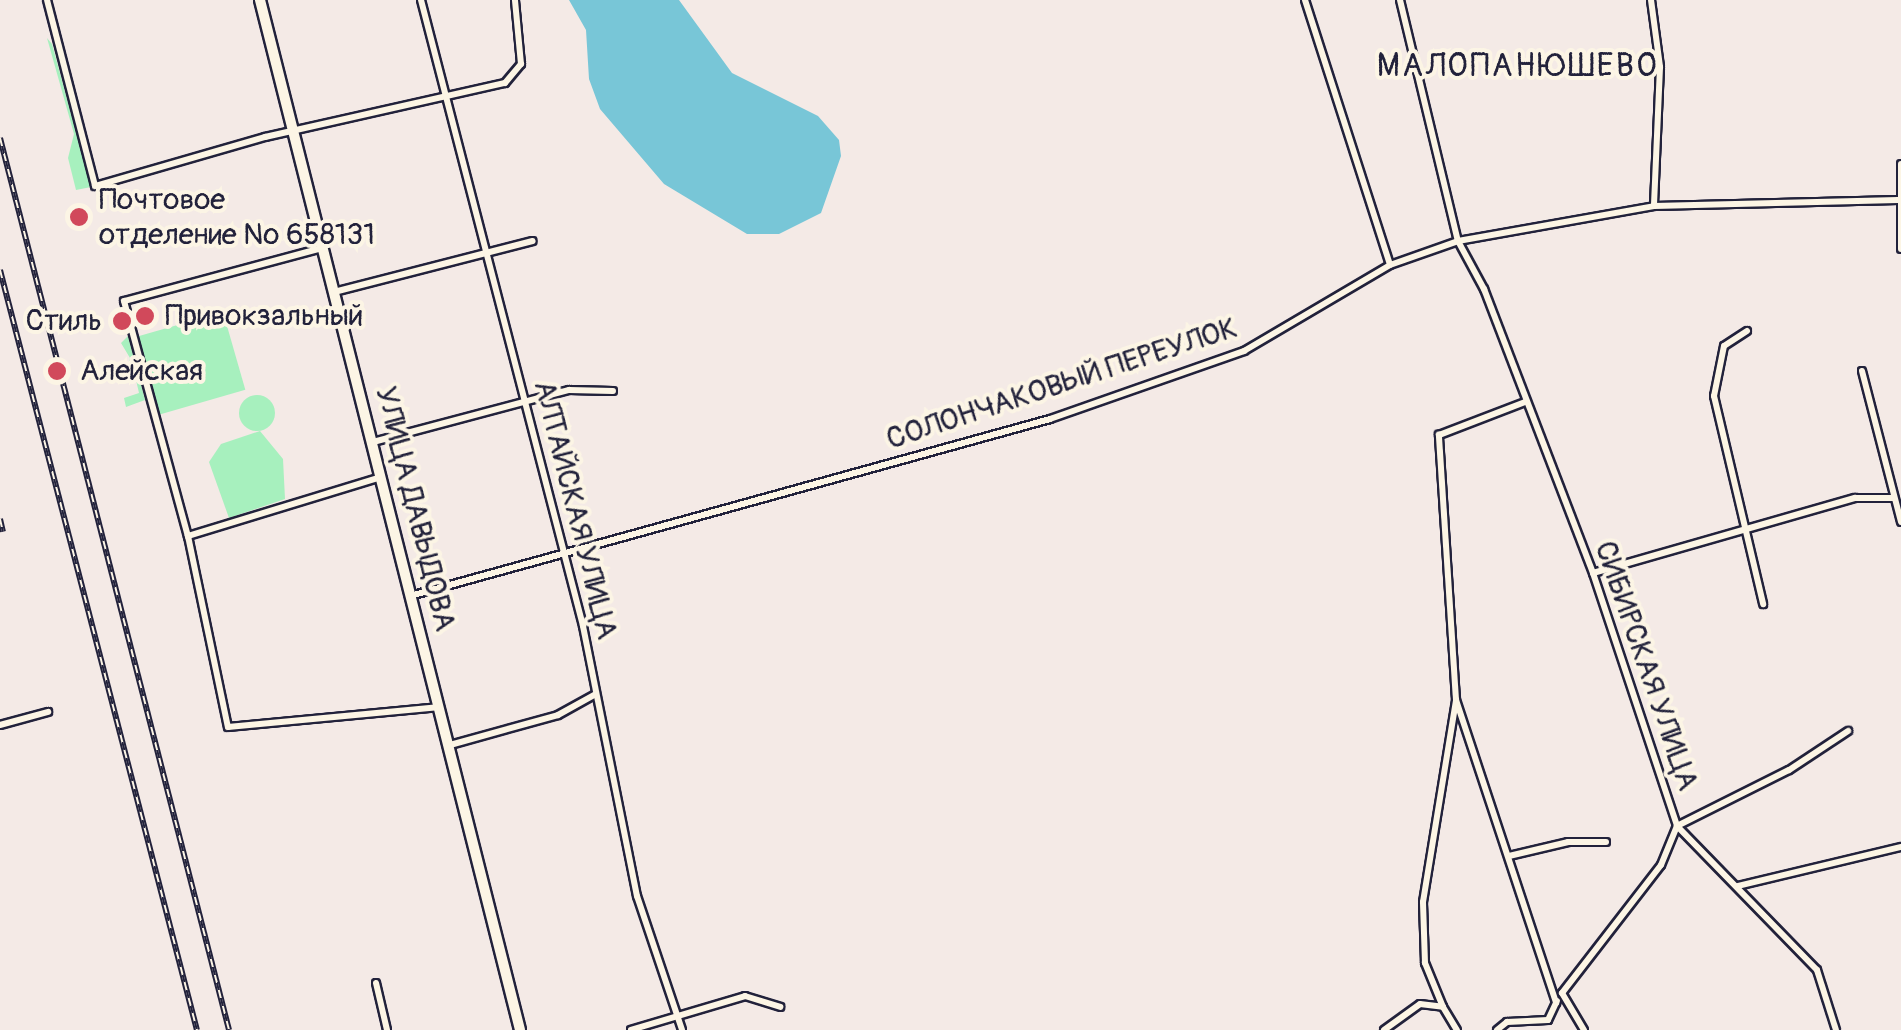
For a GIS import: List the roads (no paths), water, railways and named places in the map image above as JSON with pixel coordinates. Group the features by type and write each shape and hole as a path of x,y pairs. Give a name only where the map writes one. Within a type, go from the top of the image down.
{"main road":[{"name":"УЛИЦА ДАВЫДОВА","path":"260,0 520,1030"}],"street":[{"path":"47,0 95,186 293,132 448,99 516,77 521,64 516,0"},
{"name":"АЛТАЙСКАЯ УЛИЦА","path":"422,0 564,556 636,896 682,1030"},
{"path":"1305,0 1390,265"},
{"name":"СИБИРСКАЯ УЛИЦА","path":"1400,0 1458,241 1484,289 1593,572 1677,826 1661,865 1562,993 1543,1030"},
{"path":"1651,0 1661,110 1654,206"},
{"path":"1901,164 1901,249"},
{"name":"СОЛОНЧАКОВЫЙ ПЕРЕУЛОК","path":"409,596 1050,419 1244,350 1390,265 1458,241 1654,206 1898,200"},
{"path":"334,292 533,242"},
{"path":"322,248 124,301 188,536 228,727 441,707"},
{"path":"1747,331 1724,346 1714,396 1763,604"},
{"path":"1862,372 1901,522"},
{"path":"372,442 568,390 613,391"},
{"path":"1457,1030 1442,1008 1425,962 1424,902 1456,700 1439,435 1525,402"},
{"path":"188,536 381,477"},
{"path":"1593,572 1855,498 1894,498"},
{"path":"450,745 558,716 596,694"},
{"path":"1456,700 1556,1003"},
{"path":"0,726 48,712"},
{"path":"1836,1030 1816,970 1677,826 1789,770 1848,731"},
{"path":"1509,856 1568,842 1606,842"},
{"path":"1738,886 1901,847"},
{"path":"376,983 388,1030"},
{"path":"1562,993 1584,1030"},
{"path":"631,1030 745,996 780,1007"},
{"path":"1384,1030 1420,1004 1442,1008"},
{"path":"1497,1030 1507,1022 1548,1020"}],"water":[{"path":"569,0 679,0 732,73 818,116 839,140 841,156 821,213 779,234 747,234 664,184 600,109 589,79 586,30"}],"railway":[{"path":"0,138 229,1030"},
{"path":"0,270 197,1030"},
{"path":"0,519 3,532"}],"place":[{"name":"Почтовое отделение № 658131","path":"79,217"},
{"name":"Привокзальный","path":"145,316"},
{"name":"Стиль","path":"122,321"},
{"name":"Алейская","path":"57,371"}],"district":[{"name":"МАЛОПАНЮШЕВО","path":"1518,66"}]}
